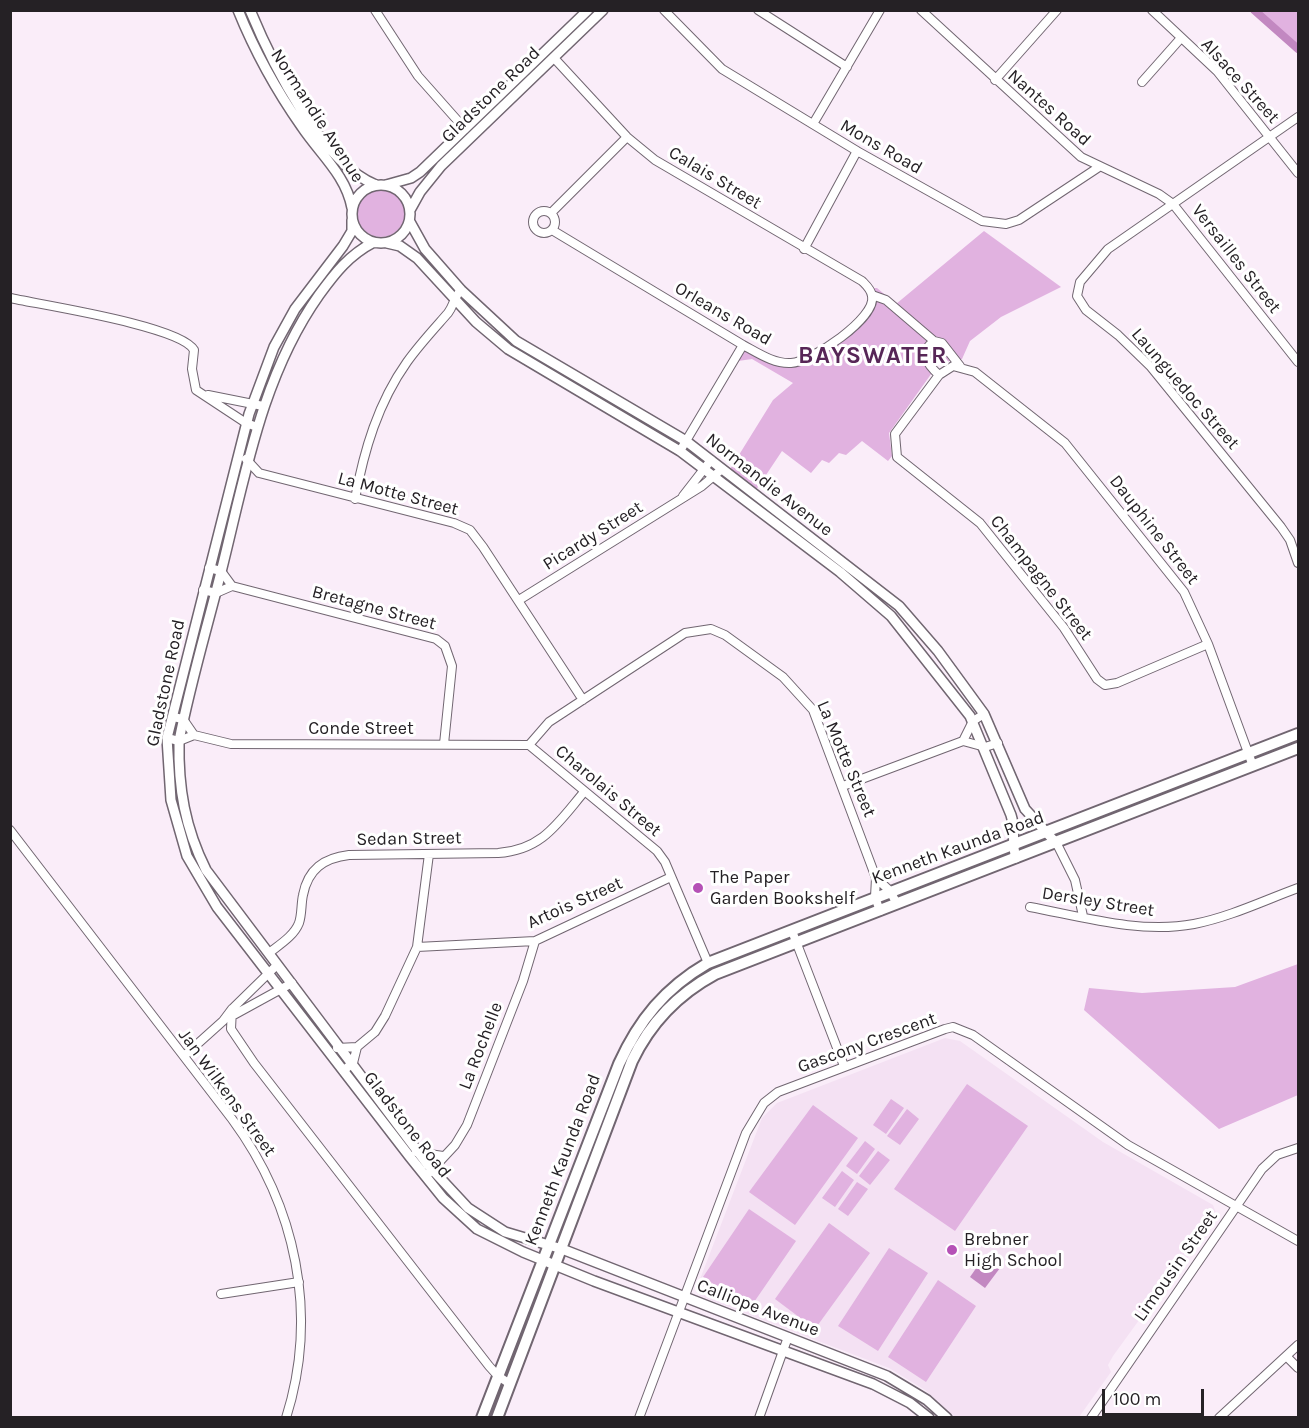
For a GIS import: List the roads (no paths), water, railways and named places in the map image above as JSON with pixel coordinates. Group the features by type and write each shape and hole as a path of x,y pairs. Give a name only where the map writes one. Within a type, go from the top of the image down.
{"main road":[{"name":"Kenneth Kaunda Road","path":"482,1418 603,1102 628,1044 645,1016 684,978 708,963 1299,734"},
{"name":"Kenneth Kaunda Road","path":"498,1418 637,1051 657,1021 680,997 715,974 1057,844 1299,748"},
{"path":"934,874 939,887"},
{"path":"603,1102 616,1106"}],"street":[{"name":"Normandie Avenue","path":"238,10 269,76 303,129 346,185 352,208"},
{"name":"Normandie Avenue","path":"250,10 273,61 323,141 348,169 381,185"},
{"path":"375,10 424,84 469,132"},
{"name":"Gladstone Road","path":"410,210 427,182 469,132 588,10"},
{"name":"Gladstone Road","path":"381,185 411,178 420,172 554,58 603,10"},
{"name":"Mons Road","path":"664,10 722,69 857,151 972,217 990,224 1006,224 1028,216 1100,167"},
{"path":"758,10 847,67"},
{"path":"813,124 880,10"},
{"name":"Nantes Road","path":"921,10 1082,157 1159,194 1173,204"},
{"path":"995,80 1057,10"},
{"name":"Alsace Street","path":"1152,10 1217,72 1299,173"},
{"name":"Alsace Street","path":"1142,82 1181,38"},
{"path":"540,57 554,58 553,44"},
{"name":"Calais Street","path":"554,58 627,137 655,159 804,249 862,281 872,298 886,300 934,341 942,343 960,366"},
{"path":"1173,204 1298,118"},
{"path":"551,213 555,220 552,230 540,233 532,223 539,212 551,213 627,137"},
{"path":"804,249 857,151"},
{"path":"381,185 405,196 410,210 410,222 405,231 387,243 374,242 360,234 352,220 352,208 361,193 381,185"},
{"name":"Versailles Street","path":"1173,204 1299,362"},
{"name":"Launguedoc Street","path":"1173,204 1100,256 1080,282 1078,299 1086,310 1118,335 1151,367 1281,527 1290,540 1299,563"},
{"name":"Gladstone Road","path":"352,220 352,231 343,246 313,283 286,324 274,347 252,403 167,738 171,800 187,856 207,893 344,1070 429,1173 459,1215 477,1229 507,1246 542,1259"},
{"name":"Normandie Avenue","path":"410,222 425,249 461,290 502,330 531,351 686,441 891,599 918,627 984,714 1024,809 1057,844"},
{"name":"Orleans Road","path":"552,230 743,345 776,362 792,363 808,360 860,321 872,298"},
{"name":"Gladstone Road","path":"374,242 350,257 339,268 310,308 290,342 263,406 178,741 181,799 193,843 216,886 353,1063 414,1154"},
{"name":"Normandie Avenue","path":"387,243 400,246 417,258 490,334 522,358 680,451 862,591 908,636 973,721 1013,819 1012,844 1016,858"},
{"path":"355,499 367,446 379,410 391,387 420,345 451,308 454,297 461,290"},
{"path":"10,298 71,309 156,330 187,341 194,350 194,386 246,423 257,427"},
{"path":"451,308 463,307 471,300"},
{"path":"934,341 929,345 925,357 928,365 939,375 947,369 960,366"},
{"path":"680,451 743,345"},
{"name":"Dauphine Street","path":"960,366 975,372 1053,433 1079,458 1184,592 1208,644 1253,766"},
{"name":"Champagne Street","path":"939,375 895,434 897,457 980,523 1064,628 1097,679 1105,685 1117,683 1208,644"},
{"path":"204,394 263,406"},
{"path":"232,478 244,480 259,473 249,460 237,458"},
{"name":"Picardy Street","path":"682,497 711,460"},
{"name":"Picardy Street","path":"519,600 715,477 722,469"},
{"name":"La Motte Street","path":"259,473 463,526 477,537 583,700"},
{"path":"203,590 216,593 232,586 221,571 209,568"},
{"name":"Bretagne Street","path":"232,586 426,635 445,646 452,666 444,744"},
{"path":"908,636 918,627"},
{"name":"La Motte Street","path":"529,745 544,726 685,633 703,629 717,631 783,677 813,710 876,878 875,897 880,911"},
{"path":"963,741 973,721 984,714"},
{"path":"167,738 178,741 194,735 183,719 173,717"},
{"name":"Conde Street","path":"194,735 231,744 529,745"},
{"path":"843,786 963,741 985,747 998,744"},
{"name":"Charolais Street","path":"529,745 657,851 671,877 708,963"},
{"name":"Sedan Street","path":"269,953 296,929 300,921 307,882 321,862 329,858 348,855 498,854 529,848 549,832 585,792"},
{"name":"Jan Wilkens Street","path":"10,830 249,1142 270,1181 289,1235 302,1304 301,1351 286,1418"},
{"path":"1057,844 1075,880 1083,916"},
{"path":"344,1070 353,1063 357,1047 382,1023 417,947 429,854"},
{"name":"Artois Street","path":"417,947 535,941 671,877"},
{"name":"La Motte Street","path":"876,878 890,891 897,904"},
{"name":"Dersley Street","path":"1030,907 1148,926 1193,924 1299,888"},
{"path":"792,931 844,1066"},
{"name":"La Rochelle","path":"429,1173 455,1145 467,1125 523,981 535,941"},
{"path":"251,951 261,943"},
{"path":"184,1056 223,1021 277,965"},
{"path":"232,1012 282,991 292,983"},
{"path":"232,1012 231,1029 236,1040 498,1376 510,1384"},
{"name":"Gascony Crescent","path":"639,1418 746,1133 758,1112 778,1092 937,1031 953,1027 973,1035 1112,1134 1299,1241"},
{"path":"331,1053 340,1046 357,1047"},
{"name":"Limousin Street","path":"1091,1418 1269,1161 1284,1151 1299,1148"},
{"path":"414,1154 443,1156"},
{"name":"Gladstone Road","path":"429,1173 481,1218 505,1232 548,1245"},
{"name":"Calliope Avenue","path":"548,1245 887,1376 927,1400 947,1418"},
{"name":"Calliope Avenue","path":"542,1259 594,1281 680,1311 893,1393 929,1418"},
{"path":"221,1294 299,1282"},
{"path":"759,1418 788,1337"},
{"path":"1219,1418 1299,1346"},
{"path":"1287,1356 1299,1368"}],"waterway":[{"path":"1254,10 1298,49"}],"place":[{"name":"The Paper Garden Bookshelf","path":"698,888"},
{"name":"Brebner High School","path":"952,1250"}],"district":[{"name":"BAYSWATER","path":"873,356"}]}
